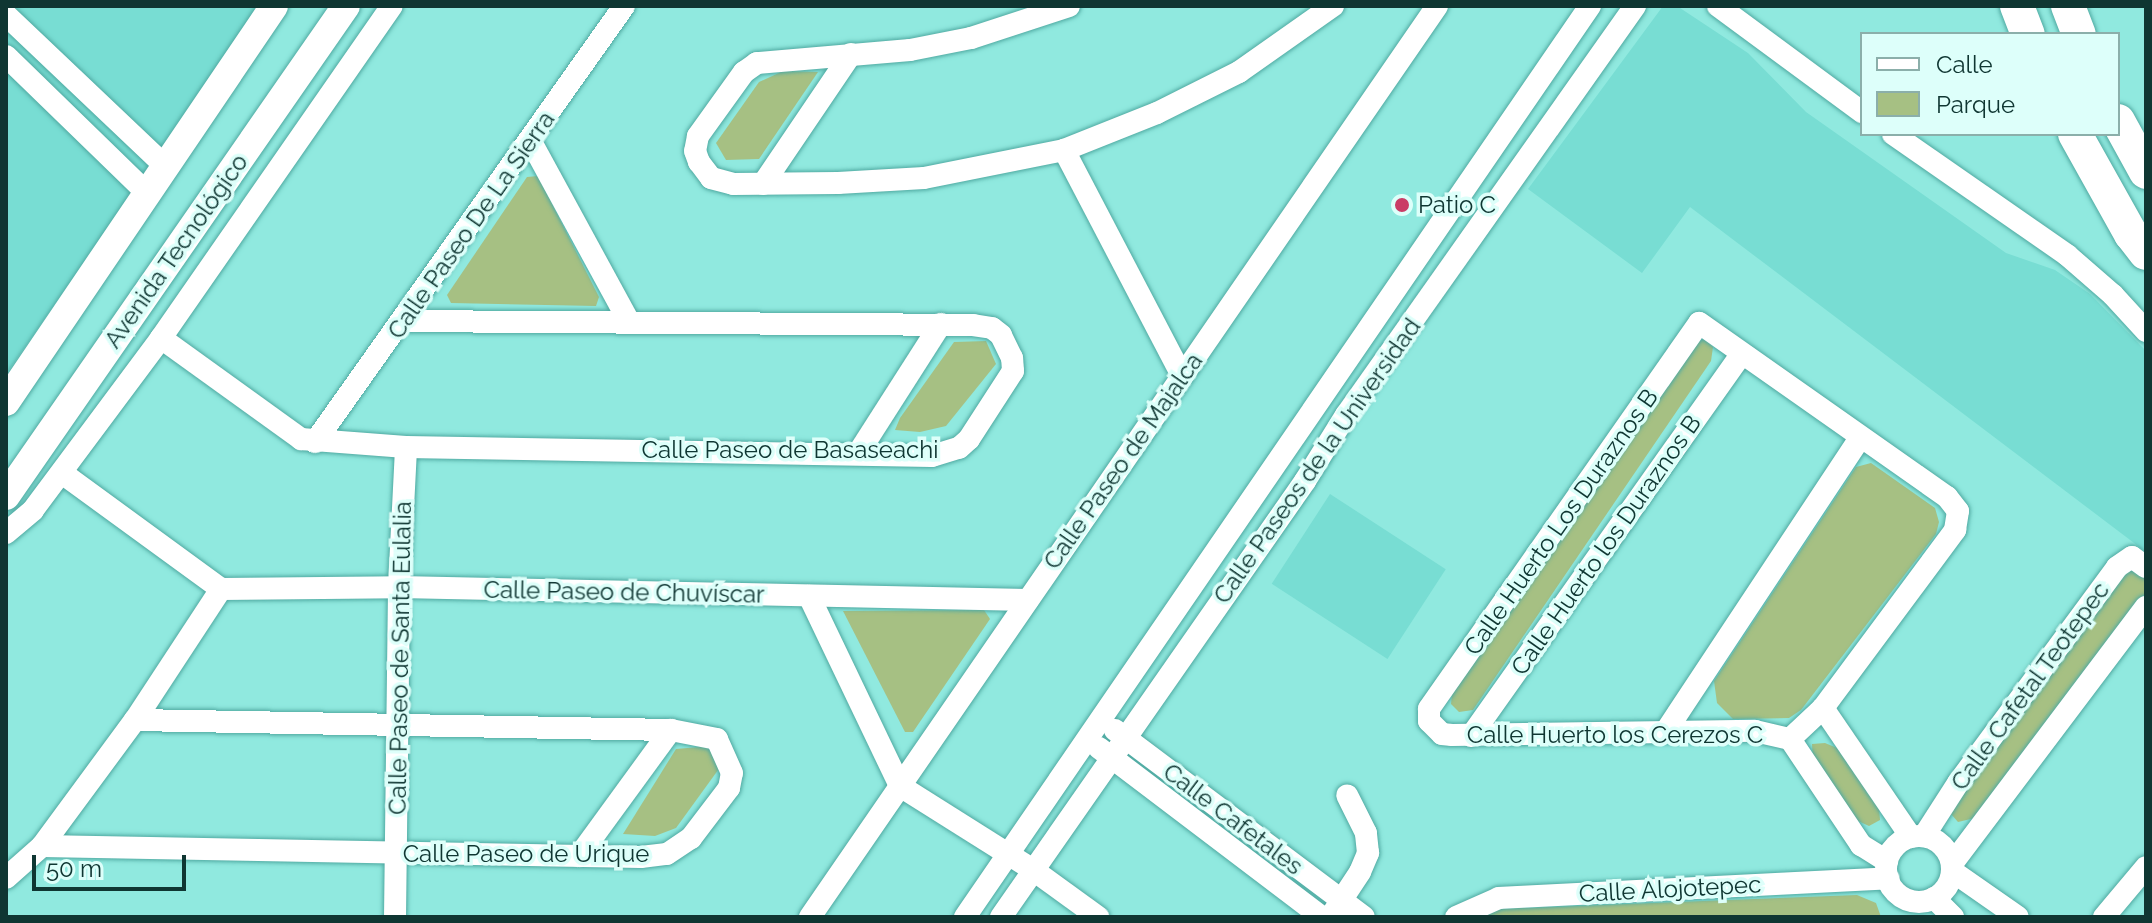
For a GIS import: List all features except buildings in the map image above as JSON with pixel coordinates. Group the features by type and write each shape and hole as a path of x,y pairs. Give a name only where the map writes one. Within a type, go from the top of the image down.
{"highway":[{"path":"2017,6 2027,32"},
{"path":"2068,6 2078,32"},
{"path":"2120,125 2146,172"},
{"path":"2076,136 2131,234 2146,253"}],"main road":[{"path":"6,402 274,6"},
{"name":"Avenida Tecnológico","path":"6,496 346,6"}],"street":[{"path":"6,533 22,522 62,473 161,338 392,6"},
{"name":"Calle Paseo De La Sierra","path":"315,442 404,321 624,6"},
{"path":"1069,6 971,38 910,50 765,61 750,66 698,136 695,151 711,178 733,184 763,184 924,178 1064,150 1157,113 1239,72 1333,6"},
{"name":"Calle Paseo de Majalca","path":"810,917 1437,6"},
{"name":"Calle Paseos de la Universidad","path":"965,917 1103,721 1590,6"},
{"name":"Calle Paseos de la Universidad","path":"1001,917 1305,481 1346,415 1635,6"},
{"path":"1718,6 1860,111"},
{"path":"6,15 165,166"},
{"path":"763,184 851,54"},
{"path":"6,56 146,192"},
{"path":"1547,71 1575,90"},
{"path":"1896,136 2067,255 2113,295 2146,331"},
{"path":"530,140 628,320"},
{"path":"1064,150 1182,376"},
{"name":"Calle Paseo de Basaseachi","path":"161,338 288,433 315,442 406,447 859,452 932,456 949,452 969,439 984,422 1013,371 1008,346 992,328 941,324 628,320 404,321"},
{"name":"Calle Huerto Los Duraznos B","path":"1429,721 1429,709 1699,323 1741,354"},
{"path":"859,452 941,324"},
{"path":"1741,354 1947,497 1958,511 1955,530 1823,708 1790,739"},
{"name":"Calle Huerto los Duraznos B","path":"1471,736 1741,354"},
{"path":"1321,399 1346,415"},
{"path":"1666,731 1860,438"},
{"name":"Calle Paseo de Santa Eulalia","path":"395,917 399,587 406,447"},
{"path":"6,878 42,846 135,720 221,589 62,473"},
{"name":"Calle Cafetal Teotepec","path":"1918,836 2117,567 2132,557 2146,567"},
{"name":"Calle Paseo de Chuvíscar","path":"221,589 399,587 1028,600"},
{"path":"809,596 900,786 1032,869 1098,917"},
{"name":"Calle Cafetal Teotepec","path":"1952,867 2146,607"},
{"path":"1823,708 1918,836 1943,846 1952,867 2018,917"},
{"name":"Calle Paseo de Urique","path":"42,846 396,854 667,854 691,838 714,812 729,788 732,773 723,747 710,736 671,730 135,720"},
{"name":"Calle Cafetales","path":"1103,721 1336,909 1364,917"},
{"name":"Calle Huerto los Cerezos C","path":"1429,721 1442,734 1471,736 1755,731 1790,739 1861,845 1888,869"},
{"path":"579,856 671,730"},
{"name":"Calle Cafetales","path":"1088,740 1322,917"},
{"path":"1336,909 1368,853 1366,833 1347,795"},
{"path":"1918,836 1896,845 1888,869 1897,893 1917,905 1953,917"},
{"path":"1917,905 1947,887 1952,867"},
{"path":"2104,917 2146,867"},
{"name":"Calle Alojotepec","path":"1456,917 1499,898 1888,869"}],"shaded area":[{"path":"6,6 263,6 6,374"},
{"path":"1663,6 1677,6 1748,53 1806,112 2006,253 2055,270 2090,294 2146,351 2146,552 1690,207 1642,273 1528,189"},
{"path":"1330,494 1446,569 1387,659 1272,584"}],"green space":[{"path":"783,71 818,72 759,159 726,160 716,143 759,82"},
{"path":"538,176 599,297 596,306 451,303 447,295 527,177"},
{"path":"1704,339 1713,347 1711,361 1473,710 1459,712 1451,704 1452,693 1688,347"},
{"path":"986,341 996,364 946,426 920,432 895,430 900,418 954,342"},
{"path":"1871,463 1935,508 1939,522 1936,534 1801,710 1789,718 1733,719 1717,703 1714,681 1856,467"},
{"path":"2140,568 2146,573 2146,592 1975,818 1958,822 1951,814 1952,805 2128,570"},
{"path":"984,610 990,619 913,732 905,732 843,611"},
{"path":"1825,743 1837,748 1879,809 1880,820 1869,826 1858,821 1813,762 1812,744"},
{"path":"711,746 721,766 676,828 655,836 623,834 676,749"},
{"path":"1857,895 1876,903 1881,917 1477,917 1495,909"}],"place":[{"name":"Patio C","path":"1402,205"}]}
